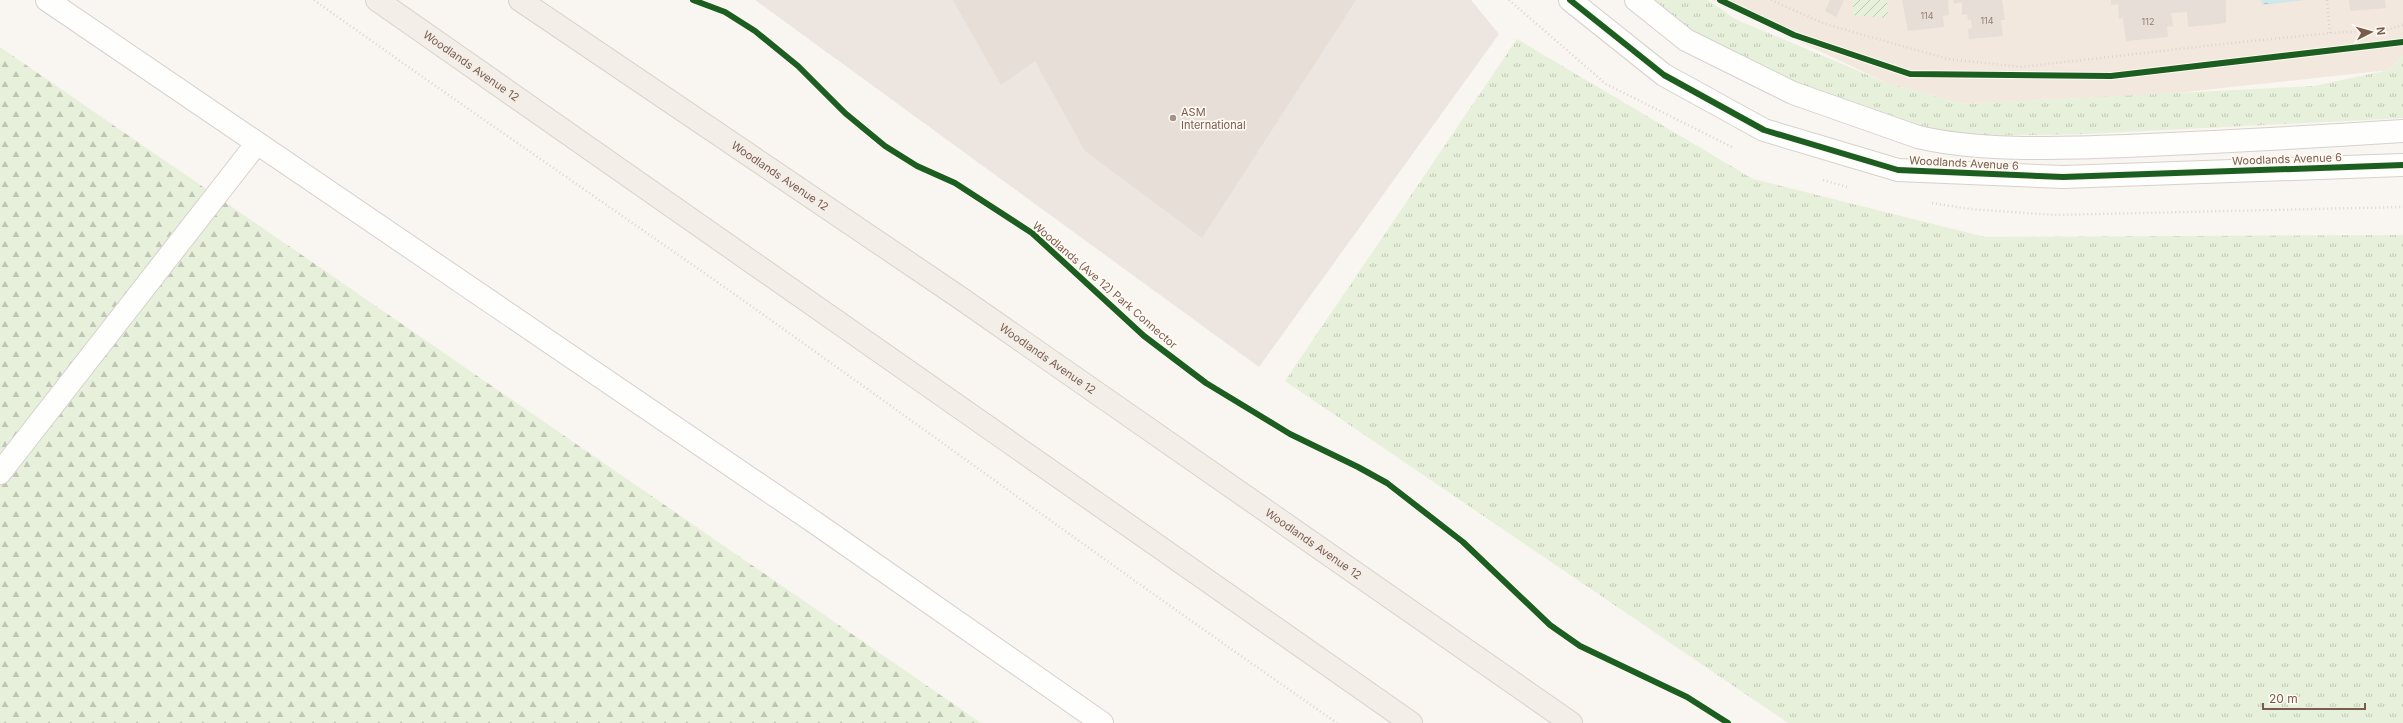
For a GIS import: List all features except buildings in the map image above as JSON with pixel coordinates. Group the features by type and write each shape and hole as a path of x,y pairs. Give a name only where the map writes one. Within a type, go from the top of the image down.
{"main road":[{"name":"Woodlands Avenue 12","path":"377,0 1411,723"},
{"name":"Woodlands Avenue 12","path":"520,0 956,295 1572,723"}],"street":[{"path":"47,0 817,524 1102,723"},
{"name":"Woodlands Avenue 6","path":"1570,0 1664,75 1764,130 1898,170 2063,177 2403,165"},
{"name":"Woodlands Avenue 6","path":"1636,0 1686,40 1793,93 1918,137 1939,142 2046,149 2209,142 2403,131"},
{"path":"0,473 257,143"}],"path":[{"path":"314,0 465,108 736,296 1192,622 1337,723"},
{"path":"1771,0 1825,24 1948,59 2022,67 2330,33 2386,30 2403,25"},
{"path":"2327,0 2330,33"}],"shaded area":[{"path":"755,0 1471,0 1499,34 1259,367"},
{"path":"1712,0 2403,0 2403,56 2389,70 2167,94 1962,104 1887,83"}],"green space":[{"path":"1647,0 1708,0 1735,19 1887,83 1962,104 2314,86 2389,70 2403,56 2403,118 2085,134 1918,137 1695,37"},
{"path":"1854,0 1887,0 1888,18 1852,15"},
{"path":"1517,39 1753,179 1985,237 2403,235 2403,723 1788,723 1285,381"},
{"path":"0,47 981,723 0,723"}],"water":[{"path":"2261,0 2306,0 2262,5"}],"cycle path":[{"name":"Woodlands (Ave 12) Park Connector","path":"693,0 725,12 755,31 798,66 845,113 885,146 917,166 955,183 1032,233 1144,336 1206,383 1290,434 1358,467 1387,483 1463,542 1550,625 1580,646 1687,697 1728,723"},
{"path":"1570,0 1664,75 1764,130 1898,170 2063,177 2403,165"},
{"path":"1720,0 1794,35 1910,74 2111,76 2403,42"}],"place":[{"name":"ASM International","path":"1173,118"}]}
